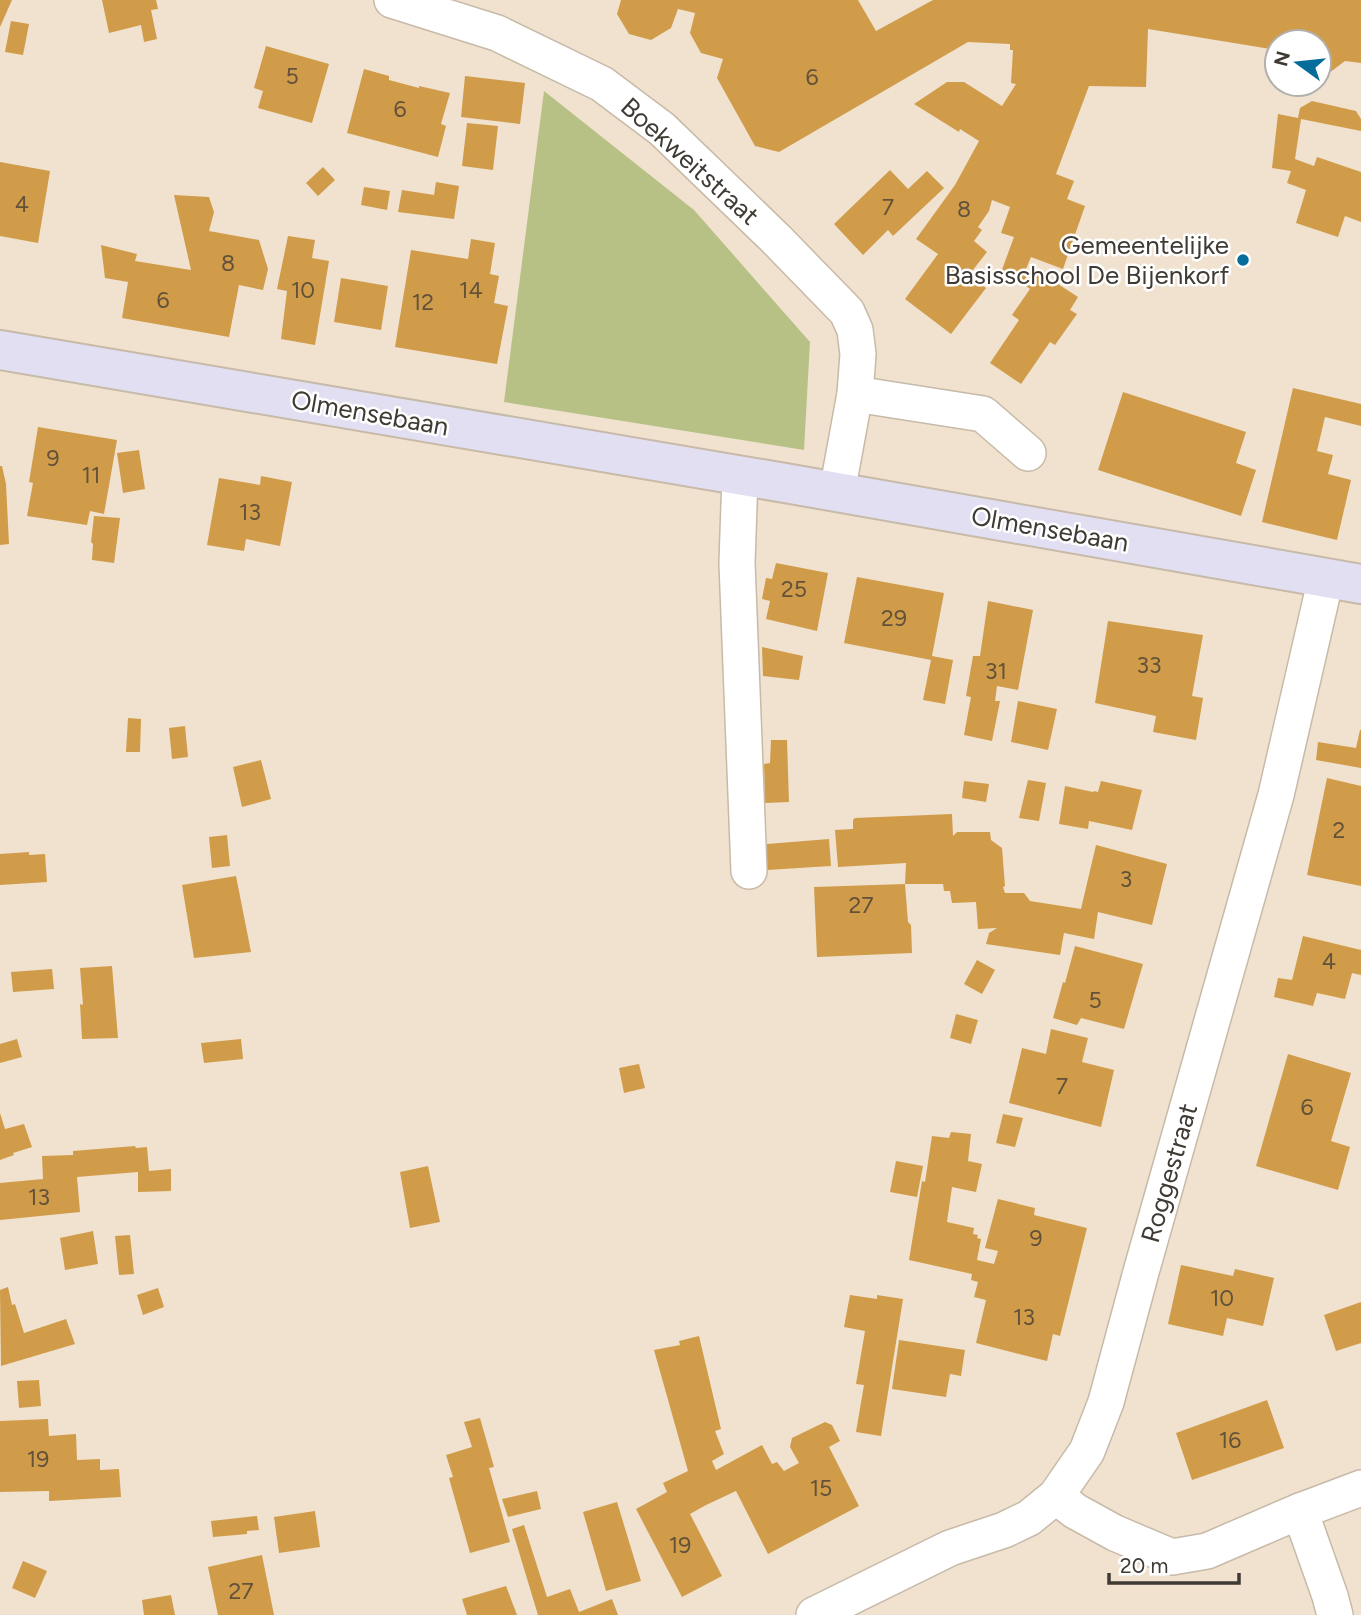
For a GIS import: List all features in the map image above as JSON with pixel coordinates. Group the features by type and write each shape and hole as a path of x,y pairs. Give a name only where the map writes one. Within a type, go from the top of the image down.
{"street":[{"name":"Boekweitstraat","path":"392,0 497,33 602,84 663,129 847,312 855,330 858,354 855,394 837,492"},
{"name":"Olmensebaan","path":"0,350 1352,582"},
{"path":"855,394 983,414 1028,453"},
{"path":"740,476 737,563 749,871"},
{"name":"Roggestraat","path":"814,1615 950,1548 1004,1530 1029,1518 1056,1496 1087,1451 1107,1402 1141,1272 1276,795 1352,582"},
{"path":"1056,1496 1075,1511 1115,1533 1172,1557 1207,1551 1361,1488"},
{"path":"1300,1511 1335,1615"}],"green space":[{"path":"544,91 694,210 810,342 804,450 504,402"}],"building":[{"path":"0,0 12,0 0,27"},
{"path":"102,0 156,0 158,9 151,10 157,39 144,42 141,25 109,33"},
{"path":"621,0 858,0 876,31 933,0 1361,0 1361,63 1345,61 1333,70 1333,28 1263,28 1263,48 1148,29 1146,87 1089,86 1056,174 1074,181 1067,199 1085,206 1063,269 1031,257 1026,269 1038,276 1041,273 1078,297 1070,310 1077,314 1055,345 1050,342 1021,384 990,363 1019,320 1012,315 1030,289 1000,275 1014,237 1001,233 1010,207 992,200 989,211 978,227 982,230 974,241 987,252 969,275 986,288 951,334 905,299 938,254 916,239 955,185 979,141 914,104 947,82 964,82 1002,106 1016,84 1011,83 1013,50 1010,50 1010,44 968,42 779,152 755,146 717,78 723,59 701,53 690,33 695,13 678,9 671,28 651,40 629,34 617,14"},
{"path":"11,21 29,24 23,55 5,52"},
{"path":"266,46 329,64 312,123 258,108 263,91 254,88"},
{"path":"364,69 389,76 389,80 450,93 441,124 446,126 438,157 347,133"},
{"path":"465,76 525,83 520,124 461,117"},
{"path":"1312,101 1356,111 1361,119 1361,131 1301,119 1295,159 1314,166 1317,157 1361,172 1361,222 1345,216 1338,237 1296,223 1306,190 1287,183 1291,171 1272,168 1278,114 1298,118 1300,108"},
{"path":"467,123 498,126 493,170 462,166"},
{"path":"0,162 50,171 38,243 0,236"},
{"path":"323,167 335,180 318,196 306,183"},
{"path":"890,170 908,189 927,171 944,188 893,236 888,230 863,255 834,224"},
{"path":"436,182 459,186 454,219 398,212 402,190 434,195"},
{"path":"364,187 390,191 387,210 361,205"},
{"path":"174,195 209,197 214,212 209,231 259,240 268,269 263,290 239,285 229,337 122,318 128,282 105,278 101,245 137,254 135,261 191,270"},
{"path":"288,236 315,240 312,258 329,261 315,345 281,339 287,291 277,289"},
{"path":"471,239 495,243 490,274 499,276 494,303 508,306 497,364 395,347 411,250 468,259"},
{"path":"341,278 388,286 381,330 334,322"},
{"path":"1293,388 1361,404 1361,426 1325,417 1317,451 1333,455 1328,474 1351,480 1337,540 1262,522"},
{"path":"1123,392 1246,432 1236,463 1256,470 1241,516 1098,470"},
{"path":"38,427 117,440 104,514 90,511 87,525 27,516 33,483 29,482"},
{"path":"139,450 145,489 123,493 117,453"},
{"path":"0,466 6,484 9,544 0,545"},
{"path":"261,476 292,482 280,546 246,539 244,551 207,545 219,478 260,485"},
{"path":"94,516 120,518 114,563 92,560"},
{"path":"776,563 828,573 817,631 766,619 770,601 762,599 766,578 772,579"},
{"path":"857,577 944,593 932,656 953,660 945,704 923,700 931,660 844,643"},
{"path":"988,601 1033,610 1018,690 997,686 995,701 1000,701 992,741 964,735 971,697 966,696 973,656 980,656"},
{"path":"1108,621 1203,635 1192,696 1203,698 1196,740 1153,732 1156,716 1095,703"},
{"path":"762,647 803,656 799,680 763,676"},
{"path":"1018,701 1057,709 1048,750 1011,742"},
{"path":"128,718 141,719 140,752 126,752"},
{"path":"185,726 188,757 172,759 169,728"},
{"path":"1360,730 1361,768 1316,760 1318,742 1356,748"},
{"path":"771,740 787,740 789,802 765,803 764,764 770,763"},
{"path":"261,760 271,799 242,807 233,767"},
{"path":"1327,778 1361,786 1361,886 1307,875"},
{"path":"1028,780 1046,783 1039,821 1019,818"},
{"path":"964,781 989,784 986,802 962,798"},
{"path":"1101,781 1142,790 1132,830 1089,821 1088,829 1059,824 1065,786 1098,792"},
{"path":"952,814 953,836 957,832 990,832 991,840 1002,848 1005,893 1024,893 1030,901 1081,909 1096,845 1167,864 1152,925 1098,912 1094,939 1064,933 1060,955 986,944 989,933 997,928 978,929 976,902 952,903 950,891 944,891 943,884 905,884 906,863 838,867 835,830 853,829 855,818"},
{"path":"227,835 230,866 212,868 209,837"},
{"path":"829,839 831,866 767,870 767,844"},
{"path":"29,852 29,855 45,854 47,882 0,885 0,854"},
{"path":"236,876 251,952 194,958 182,885"},
{"path":"905,884 912,953 817,957 814,887"},
{"path":"1303,936 1361,950 1361,975 1352,973 1345,999 1317,993 1313,1006 1274,997 1278,978 1292,980"},
{"path":"1075,946 1143,964 1124,1029 1081,1018 1077,1025 1053,1018"},
{"path":"977,960 995,970 982,994 964,984"},
{"path":"112,966 118,1038 82,1039 80,968"},
{"path":"52,969 54,989 13,992 11,972"},
{"path":"956,1014 978,1020 971,1044 950,1038"},
{"path":"1051,1029 1088,1038 1082,1062 1114,1070 1101,1127 1009,1103 1022,1048 1046,1054"},
{"path":"17,1039 22,1057 0,1063 0,1044"},
{"path":"241,1039 243,1059 204,1063 201,1043"},
{"path":"1288,1054 1351,1073 1331,1141 1350,1147 1338,1190 1256,1166"},
{"path":"639,1064 645,1088 624,1093 619,1068"},
{"path":"0,1113 5,1129 24,1124 32,1147 0,1160"},
{"path":"1003,1114 1023,1118 1015,1147 996,1143"},
{"path":"951,1132 971,1134 968,1161 982,1164 976,1192 952,1187 947,1222 974,1228 973,1234 981,1239 977,1260 994,1264 998,1251 985,1248 998,1199 1035,1208 1034,1215 1087,1228 1060,1336 1053,1334 1047,1361 976,1343 986,1300 974,1297 978,1282 971,1280 972,1274 909,1260 932,1136 949,1138"},
{"path":"147,1147 149,1171 171,1169 171,1191 138,1192 138,1172 77,1177 80,1212 0,1220 0,1183 43,1179 42,1156 73,1155 73,1151"},
{"path":"896,1161 923,1166 917,1197 890,1192"},
{"path":"428,1166 440,1222 410,1228 400,1172"},
{"path":"93,1231 98,1264 65,1270 60,1238"},
{"path":"130,1235 134,1274 119,1275 115,1236"},
{"path":"1181,1265 1233,1276 1235,1269 1274,1278 1263,1326 1227,1318 1223,1336 1168,1324"},
{"path":"8,1287 12,1305 15,1304 24,1333 66,1319 75,1344 1,1366 0,1290"},
{"path":"158,1288 164,1307 143,1315 137,1295"},
{"path":"850,1295 903,1299 881,1436 856,1432 864,1385 856,1384 865,1331 844,1327"},
{"path":"1361,1302 1361,1343 1336,1351 1324,1315"},
{"path":"699,1336 721,1429 715,1431 724,1454 712,1461 716,1470 762,1445 772,1464 777,1462 784,1471 799,1463 790,1447 792,1438 825,1422 832,1425 840,1441 829,1447 859,1506 768,1554 736,1491 706,1505 690,1514 722,1576 682,1597 636,1509 667,1492 663,1483 688,1471 654,1350 680,1345 679,1341"},
{"path":"899,1340 965,1350 961,1376 950,1374 946,1397 892,1389"},
{"path":"39,1380 41,1406 19,1408 17,1381"},
{"path":"1267,1400 1284,1448 1192,1480 1176,1433"},
{"path":"480,1418 494,1467 489,1468 510,1542 470,1553 449,1478 453,1477 446,1455 472,1447 464,1422"},
{"path":"48,1419 49,1436 76,1434 77,1460 100,1459 100,1470 119,1469 121,1497 49,1501 49,1491 0,1492 0,1421"},
{"path":"537,1491 541,1509 508,1517 502,1499"},
{"path":"617,1502 641,1581 606,1591 583,1512"},
{"path":"315,1511 320,1547 279,1553 274,1517"},
{"path":"257,1516 259,1530 247,1531 247,1534 213,1537 211,1521"},
{"path":"524,1525 547,1597 570,1589 579,1612 612,1599 618,1615 538,1615 512,1529"},
{"path":"262,1555 274,1615 218,1615 208,1567"},
{"path":"23,1561 47,1571 35,1598 12,1588"},
{"path":"506,1586 517,1615 467,1615 462,1599"},
{"path":"171,1595 175,1615 144,1615 142,1600"}],"place":[{"name":"Gemeentelijke Basisschool De Bijenkorf","path":"1243,260"}]}
